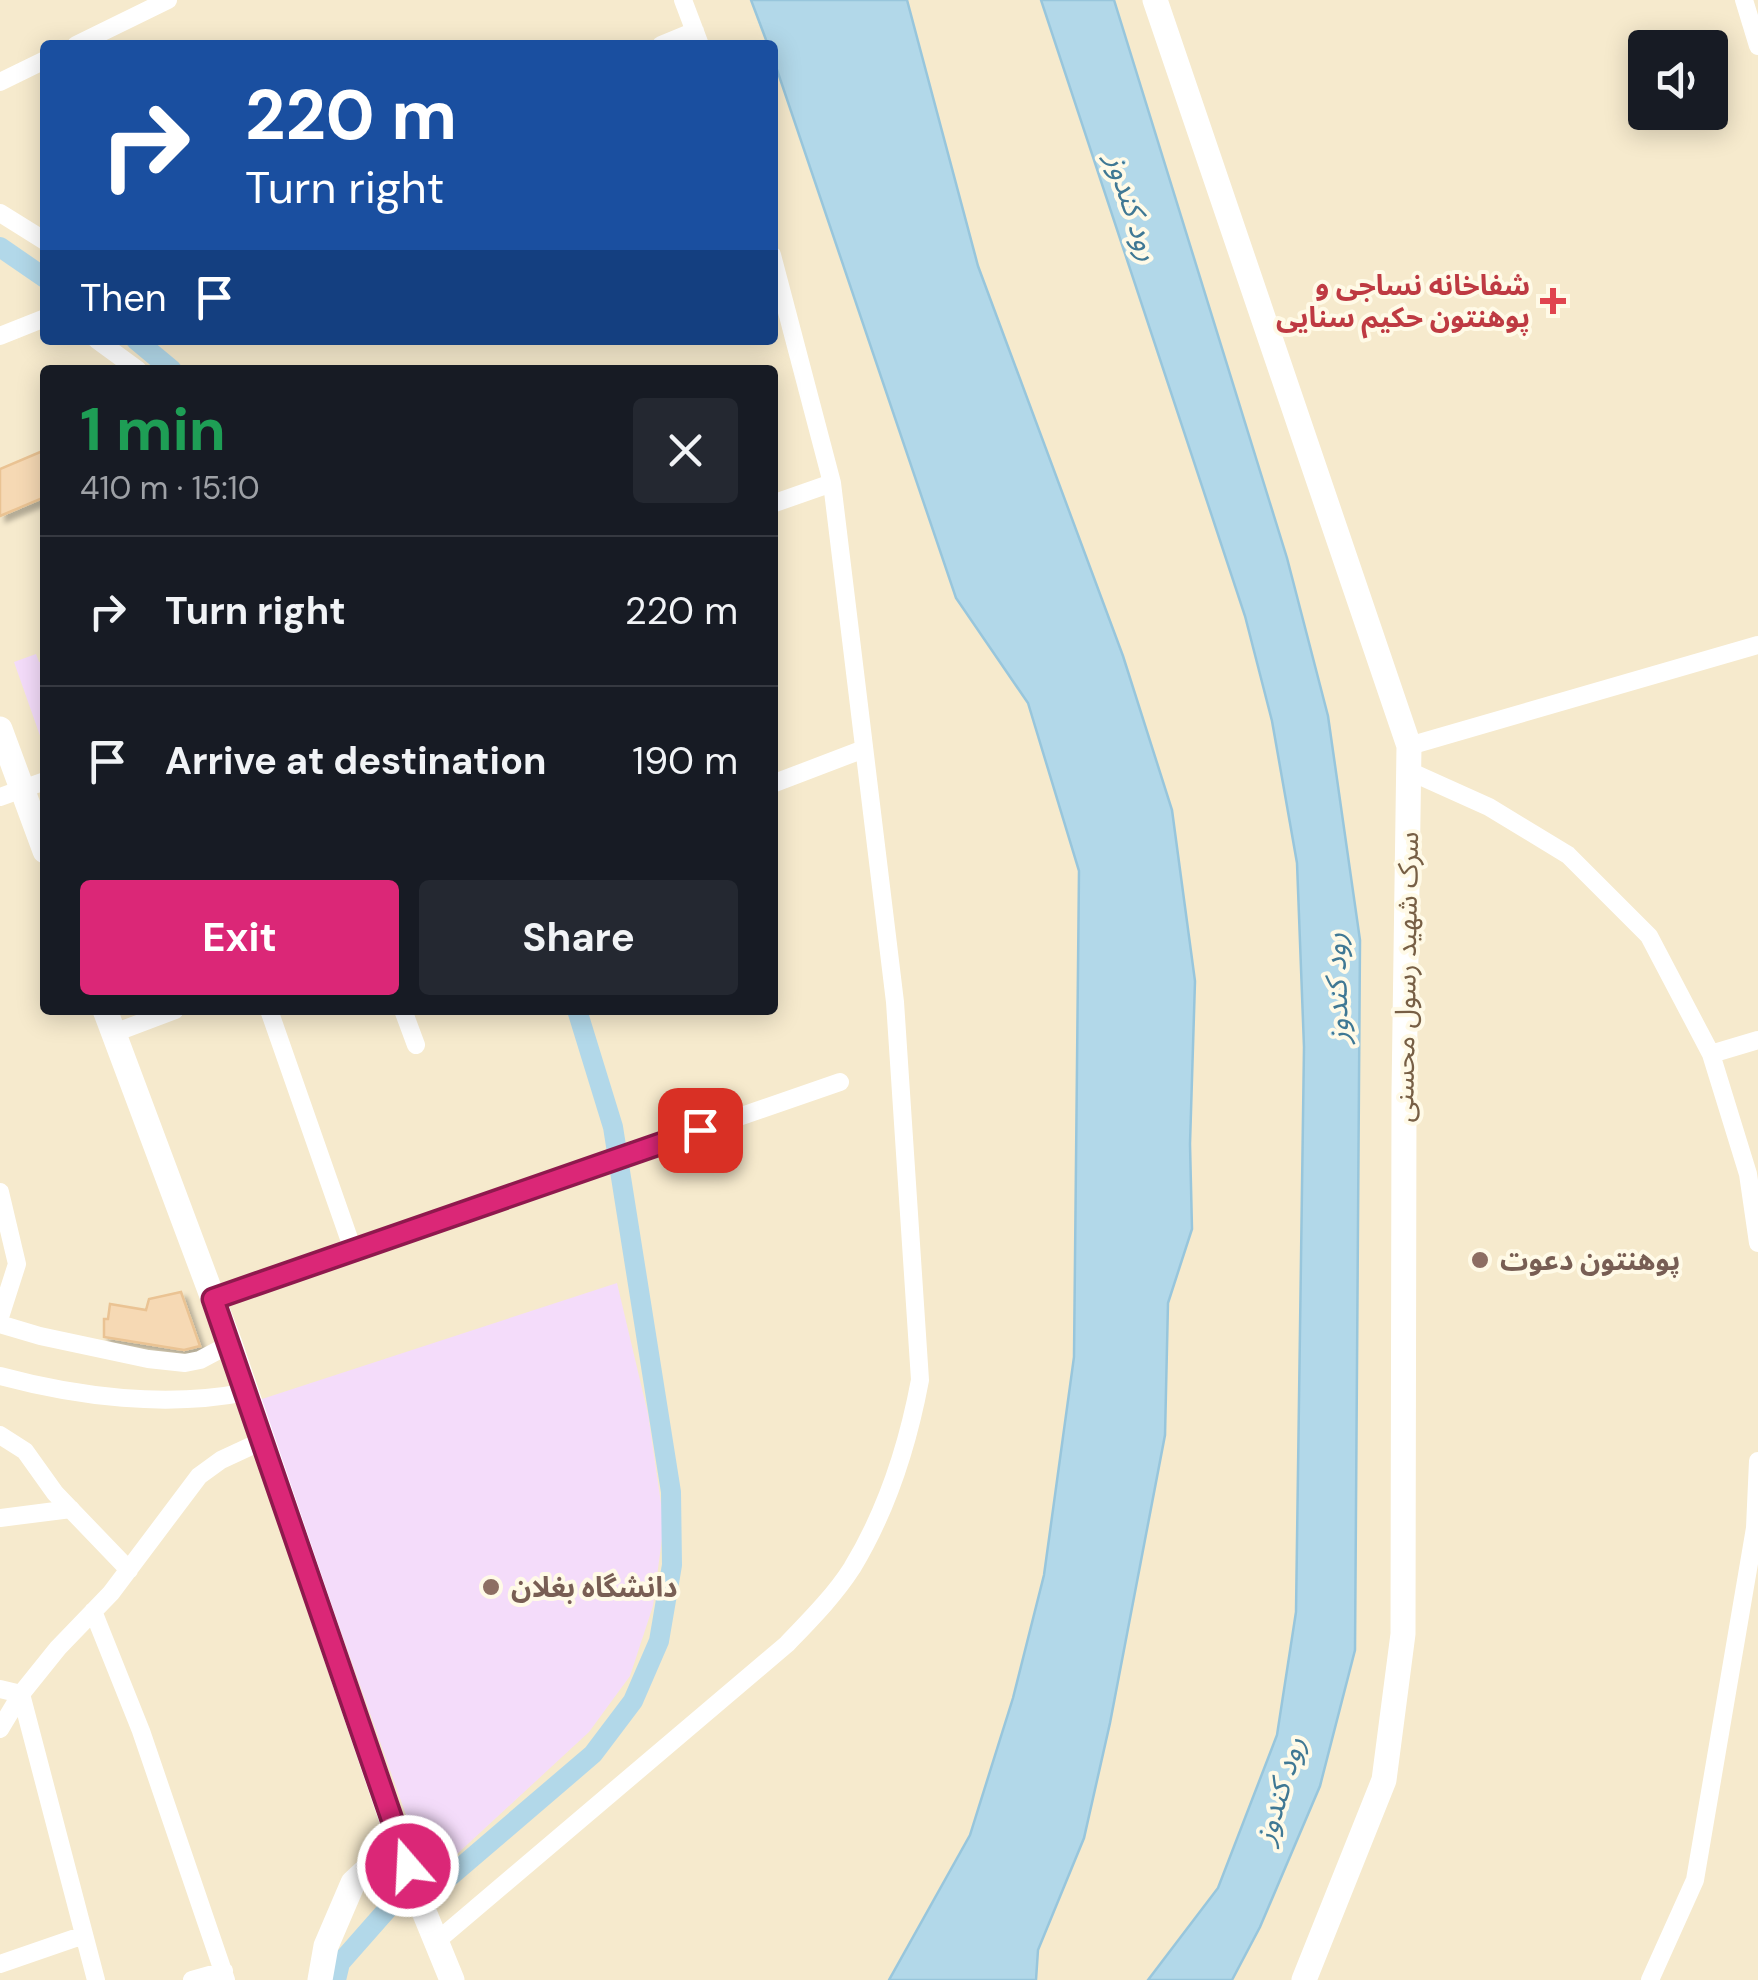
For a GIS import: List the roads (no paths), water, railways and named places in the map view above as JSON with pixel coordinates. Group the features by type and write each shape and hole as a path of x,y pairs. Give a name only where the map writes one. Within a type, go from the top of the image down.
{"street":[{"path":"86,40 168,0"},
{"path":"683,0 697,38"},
{"path":"1744,0 1758,46"},
{"name":"سرک شهید رسول محسنی","path":"1160,1 1409,758 1402,1634 1384,1780 1304,1980"},
{"path":"0,82 40,62"},
{"path":"0,213 40,237"},
{"path":"437,1942 787,1644 823,1606 852,1567 897,1471 911,1426 920,1380 896,1002 832,483 778,278"},
{"path":"0,336 40,320"},
{"path":"104,345 131,365"},
{"path":"778,502 832,483"},
{"path":"1409,758 1758,645"},
{"path":"0,729 40,837"},
{"path":"778,782 864,749"},
{"path":"1409,758 1568,855 1649,936 1710,1054 1748,1174 1758,1242"},
{"path":"145,1015 109,1021 230,1344 399,1840 452,1980"},
{"path":"271,1015 353,1250"},
{"path":"405,1015 416,1046"},
{"path":"1710,1054 1758,1040"},
{"path":"213,1299 840,1082"},
{"path":"0,1192 17,1264 0,1320 40,1336 184,1363 200,1360 230,1344"},
{"path":"0,1376 41,1387 164,1400 212,1399 247,1392"},
{"path":"0,1436 26,1450 55,1493 129,1570"},
{"path":"0,1729 21,1694 129,1570 199,1476 220,1460 264,1440"},
{"path":"1650,1980 1695,1880 1756,1528 1758,1461"},
{"path":"0,1518 70,1509"},
{"path":"93,1611 141,1731 225,1975 192,1980"},
{"path":"0,1688 21,1694"},
{"path":"21,1694 96,1980"},
{"path":"320,1980 326,1946 353,1883 399,1840"},
{"path":"0,1964 84,1936"}],"water":[{"path":"751,0 907,0 978,266 1123,656 1172,810 1195,981 1190,1144 1192,1229 1168,1303 1165,1435 1110,1723 1084,1838 1038,1950 1036,1980 889,1980 970,1835 1013,1698 1044,1575 1074,1357 1079,871 1028,703 956,598 778,73 778,40 766,40"},
{"name":"رود کندوز","path":"1041,0 1114,0 1287,558 1328,716 1360,940 1355,1650 1320,1786 1260,1927 1232,1980 1148,1980 1218,1888 1277,1735 1296,1612 1304,1047 1297,863 1272,721 1245,616"}],"waterway":[{"path":"0,247 40,275"},
{"path":"142,345 166,365"},
{"path":"433,1891 593,1754 633,1701 659,1641 672,1565 671,1492 613,1127 579,1015"},
{"path":"336,1980 340,1963 392,1904"}],"place":[{"name":"شفاخانه نساجی و پوهنتون حکیم سنایی","path":"1553,301"},
{"name":"پوهنتون دعوت","path":"1480,1260"},
{"name":"دانشگاه بغلان","path":"491,1587"}]}
